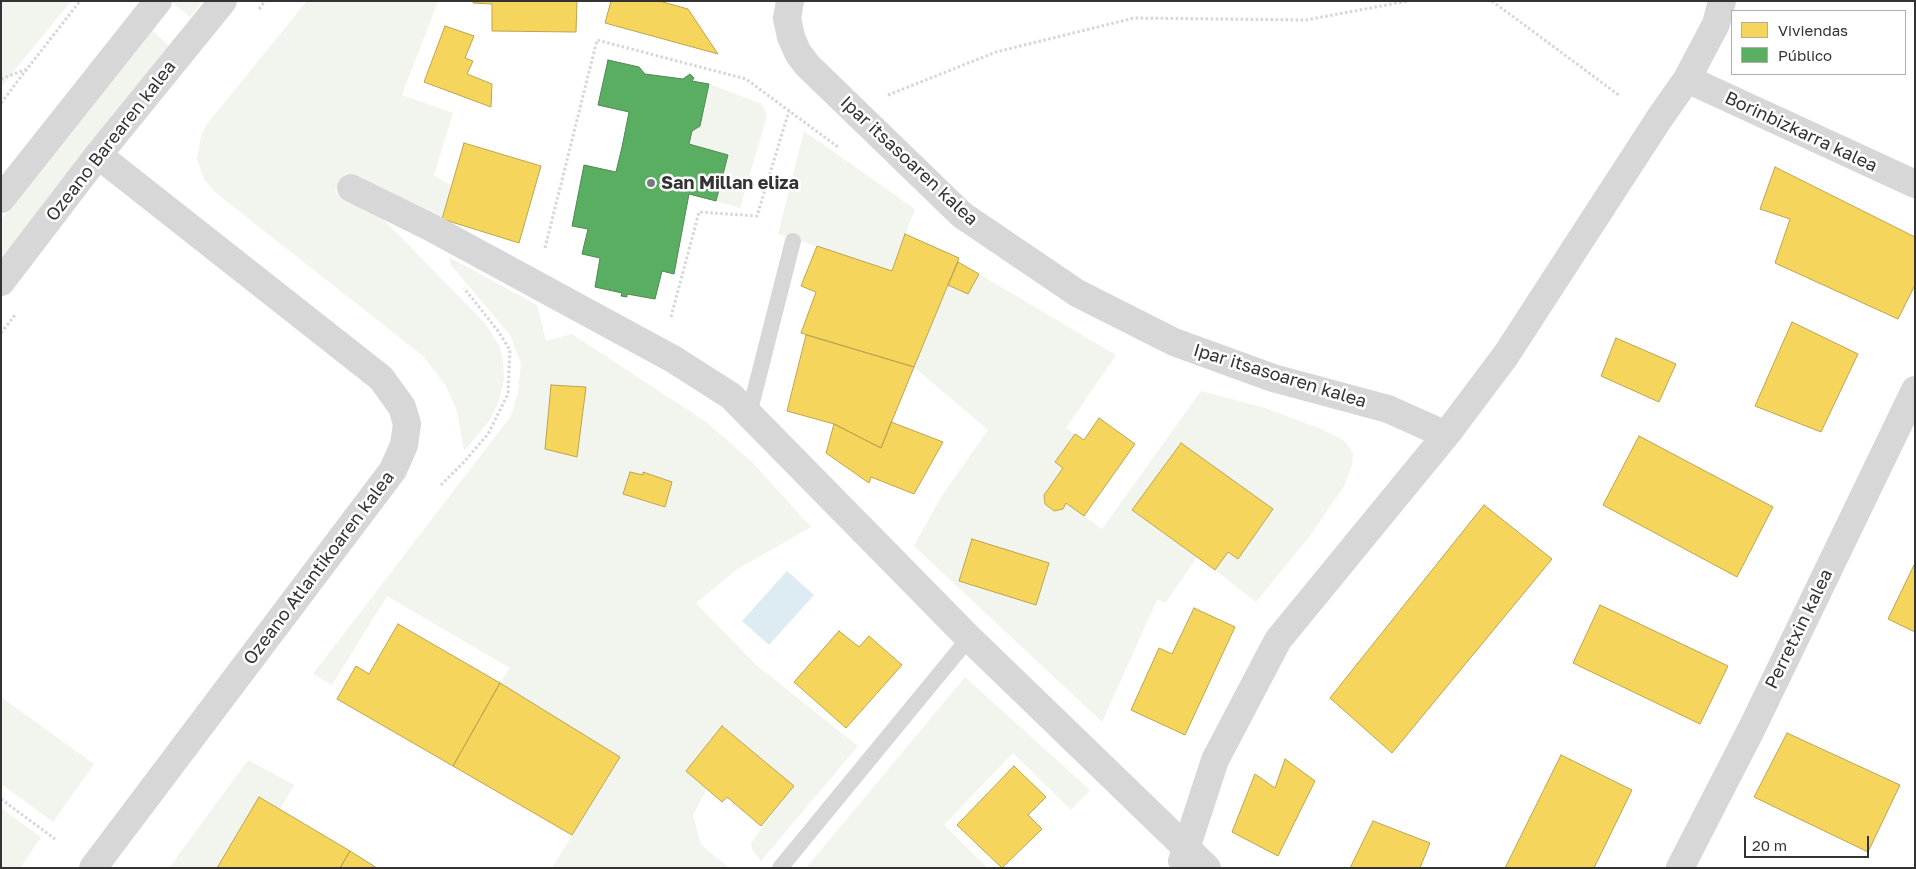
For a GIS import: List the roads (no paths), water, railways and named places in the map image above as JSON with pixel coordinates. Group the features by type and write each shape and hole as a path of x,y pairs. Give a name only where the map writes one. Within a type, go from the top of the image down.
{"street":[{"path":"1,199 158,1"},
{"name":"Ozeano Barearen kalea","path":"1,282 98,155 223,1"},
{"path":"1183,857 1215,760 1278,640 1446,436 1506,355 1659,119 1688,79 1716,24 1722,1"},
{"name":"Ipar itsasoaren kalea","path":"789,10 798,52 807,65 962,215 1077,293 1174,342 1273,378 1388,409 1446,436"},
{"name":"Borinbizkarra kalea","path":"1688,79 1915,184"},
{"name":"Ozeano Atlantikoaren kalea","path":"93,868 393,470 404,445 407,424 402,407 381,378 98,155"},
{"path":"351,188 536,284 661,353 731,396 1183,857 1207,868"},
{"name":"Perretxin kalea","path":"1680,868 1753,726 1915,390"}],"lane":[{"path":"749,414 793,241"},
{"path":"780,868 969,638"}],"place":[{"name":"San Millan eliza","path":"651,183"}]}
